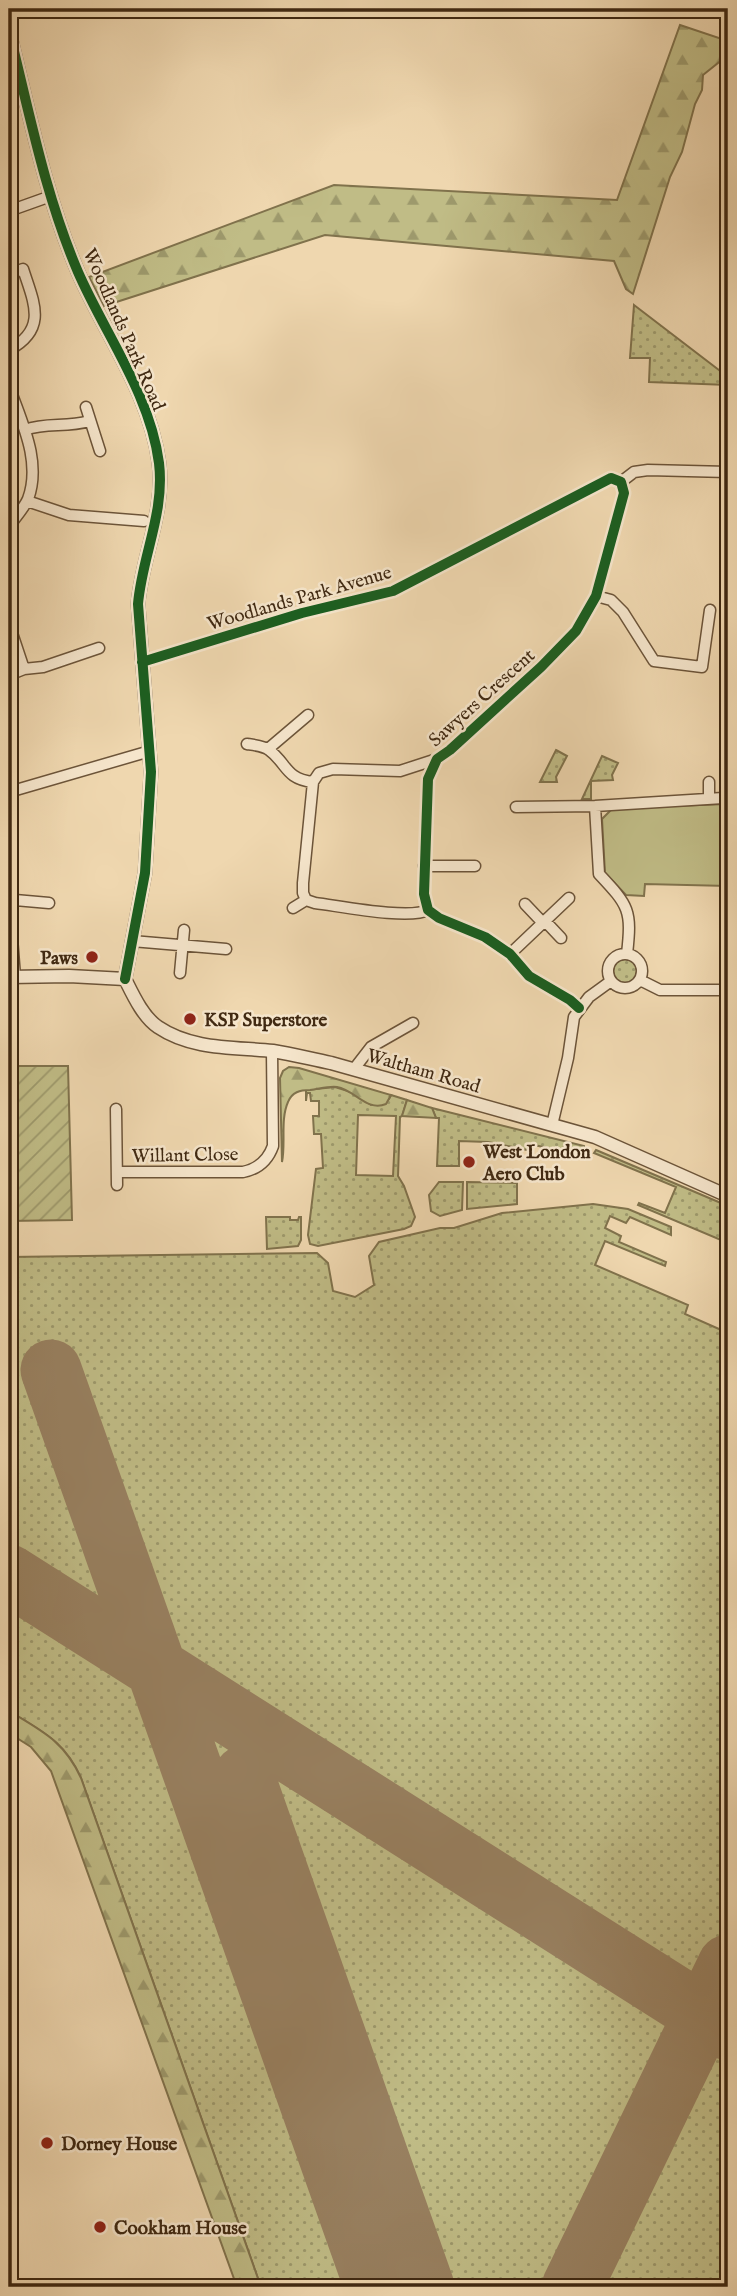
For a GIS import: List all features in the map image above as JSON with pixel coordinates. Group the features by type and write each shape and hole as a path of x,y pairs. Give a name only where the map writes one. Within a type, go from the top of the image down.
{"street":[{"name":"Woodlands Park Road","path":"9,31 51,196 78,272 136,391 156,450 159,503 157,520 140,579 138,604 150,751 145,873 125,979"},
{"path":"9,211 51,196"},
{"path":"9,274 23,269 36,310 33,330 20,344 9,350"},
{"path":"9,387 25,430 34,474 27,501 9,526"},
{"path":"86,408 100,451"},
{"path":"25,430 39,425 71,426 89,421"},
{"name":"Woodlands Park Avenue","path":"142,662 302,613 394,591 634,472 728,471"},
{"name":"Sawyers Crescent","path":"428,910 424,894 424,866 428,779 437,759 450,751 576,631 596,596 624,493 616,480"},
{"path":"27,501 69,515 123,526 144,521"},
{"path":"596,596 611,600 623,612 654,661 702,667 710,610"},
{"path":"9,624 24,670"},
{"path":"9,675 43,667 99,648"},
{"path":"268,749 308,715"},
{"path":"247,744 268,749 301,780 313,782"},
{"path":"9,792 150,751"},
{"path":"437,759 400,771 325,770 319,773 313,782 303,883 306,900 397,912 422,913 428,910 450,925 485,937 510,954 529,976 579,1008"},
{"path":"414,767 428,779"},
{"path":"709,782 709,799"},
{"path":"529,793 529,807"},
{"path":"516,807 595,806 723,798"},
{"path":"595,806 599,874 620,896 629,913 627,954"},
{"path":"424,866 475,866"},
{"path":"49,904 12,896 12,977 125,979"},
{"path":"510,954 569,898"},
{"path":"293,908 306,900"},
{"path":"525,904 561,938"},
{"path":"180,973 184,930"},
{"path":"132,942 226,949"},
{"path":"627,954 641,964 642,975 636,984 626,988 611,981 608,970 616,957 627,954"},
{"name":"Waltham Road","path":"125,979 135,999 156,1026 184,1040 210,1046 272,1051 354,1069 595,1137 728,1196"},
{"path":"640,980 660,990 728,990"},
{"path":"552,1125 568,1058 574,1017 589,997 611,981"},
{"path":"354,1069 371,1047 412,1023"},
{"name":"Willant Close","path":"117,1172 243,1172 262,1164 272,1146 272,1051"},
{"name":"Willant Close","path":"116,1109 117,1185"}],"green space":[{"path":"680,25 725,40 728,55 703,75 702,90 695,104 682,152 670,177 633,294 626,289 614,261 325,235 104,306 89,277 334,185 617,200"},
{"path":"634,305 728,377 728,385 649,382 650,358 630,358"},
{"path":"556,750 567,756 556,777 557,782 540,782"},
{"path":"602,756 618,763 612,775 613,780 591,781 591,799 582,799"},
{"path":"728,804 728,886 645,884 644,896 626,895 605,873 602,819 613,808"},
{"path":"625,958 634,962 638,971 634,980 625,984 616,980 612,971 616,962"},
{"path":"9,1066 68,1066 72,1220 9,1221"},
{"path":"289,1067 391,1095 386,1104 379,1106 367,1103 337,1087 303,1090 294,1094 288,1102 284,1116 282,1162 280,1078 283,1071"},
{"path":"335,1087 351,1092 371,1105 389,1099 391,1095 407,1100 400,1117 398,1176 415,1217 411,1226 318,1246 310,1244 308,1235 316,1169 323,1168 321,1134 314,1134 313,1116 319,1116 319,1101 311,1101 310,1093 307,1093 306,1101 306,1090","holes":["358,1115 396,1116 393,1176 356,1175"]},
{"path":"407,1100 432,1108 436,1118 402,1116"},
{"path":"432,1108 584,1146 584,1151 564,1146 562,1151 534,1145 532,1151 488,1142 459,1141 459,1166 437,1166 439,1118 436,1118"},
{"path":"596,1150 728,1206 728,1243 638,1205 639,1203 665,1213 676,1187 594,1153"},
{"path":"439,1182 463,1182 462,1210 440,1216 431,1211 429,1195"},
{"path":"467,1182 517,1183 517,1204 467,1209"},
{"path":"593,1204 628,1209 671,1227 671,1235 630,1217 626,1223 610,1216 605,1228 621,1236 619,1242 666,1262 665,1266 605,1241 595,1265 688,1305 685,1314 728,1333 728,2287 261,2287 81,1778 67,1754 51,1738 9,1711 9,1257 317,1253 328,1263 333,1291 355,1297 374,1285 369,1256 379,1242 440,1228 454,1228 502,1213"},
{"path":"266,1217 290,1217 290,1220 298,1220 301,1217 301,1240 298,1246 267,1249"},
{"path":"9,1711 51,1738 67,1755 81,1778 261,2287 237,2287 51,1771 31,1747 9,1733"}],"runway":[{"path":"51,1370 375,2287"},
{"path":"9,1575 728,2030"},
{"path":"244,1776 424,2287"},
{"path":"572,2287 728,1965"}],"cycle path":[{"path":"9,31 39,153 66,243 137,389 154,438 159,463 159,499 138,604 151,772 145,873 125,979"},
{"path":"142,662 302,613 393,591 611,478 621,482 624,493 596,596 576,631 541,667 437,759 428,779 424,894 428,910 439,918 485,937 510,954 529,976 579,1008"}],"place":[{"name":"Paws","path":"92,957"},
{"name":"KSP Superstore","path":"190,1019"},
{"name":"West London Aero Club","path":"469,1162"},
{"name":"Dorney House","path":"47,2143"},
{"name":"Cookham House","path":"100,2227"}]}
